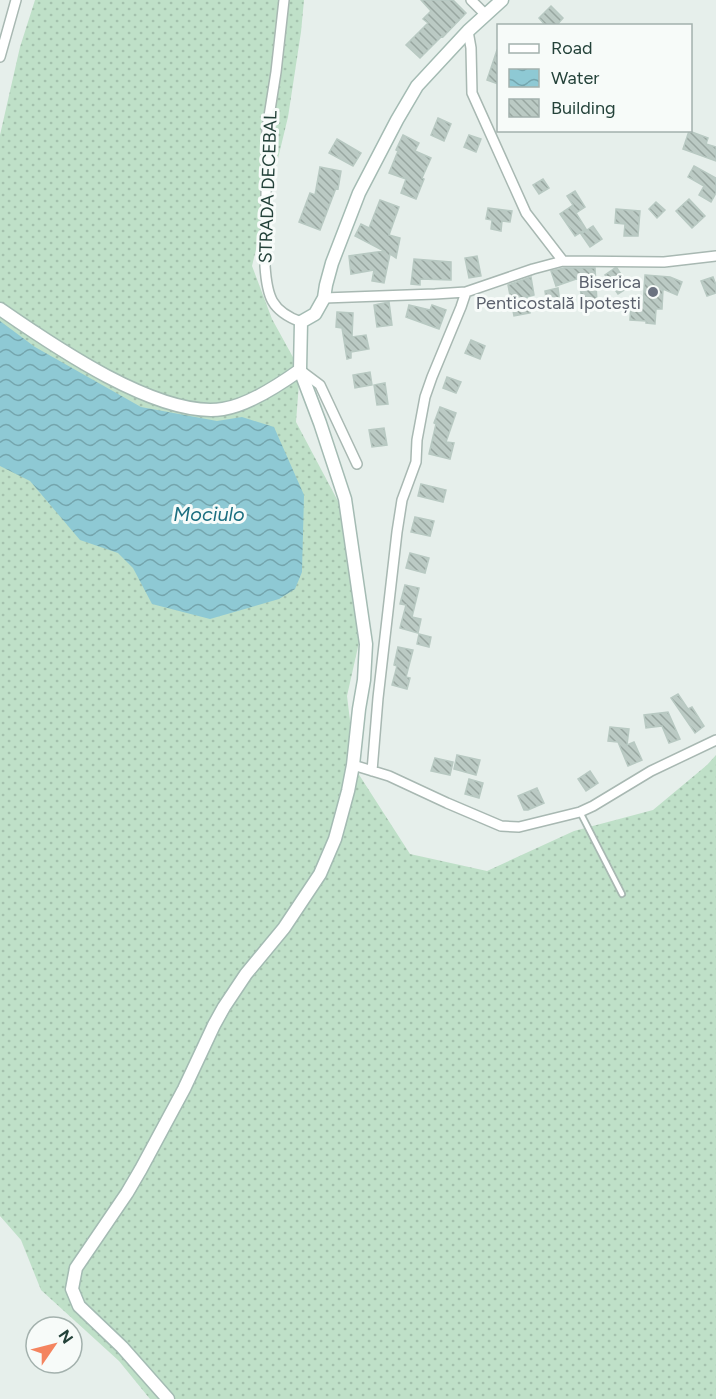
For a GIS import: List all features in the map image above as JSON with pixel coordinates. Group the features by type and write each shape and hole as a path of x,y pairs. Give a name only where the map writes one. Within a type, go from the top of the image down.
{"street":[{"path":"0,57 16,0"},
{"name":"STRADA DECEBAL","path":"284,0 267,129 265,266 267,288 273,305 288,317 302,322"},
{"path":"471,0 486,15"},
{"path":"168,1399 122,1347 79,1306 72,1289 76,1268 141,1169 224,1007 246,974 284,928 320,874 335,839 353,765 364,680 366,644 345,499 300,370 302,322 315,314 324,298 332,263 359,193 417,86 468,31 502,0"},
{"path":"468,31 471,48 472,93 526,213 563,261"},
{"path":"324,298 466,292 563,261 664,261 716,256"},
{"path":"372,771 378,698 402,500 416,462 417,440 425,397 466,292"},
{"path":"0,309 104,374 185,408 206,411 225,409 276,387 300,370"},
{"path":"300,370 320,385 357,464"},
{"path":"353,765 389,776 501,826 519,827 580,812 672,760 716,740"}],"lane":[{"path":"580,812 622,894"}],"green space":[{"path":"35,0 304,0 288,117 252,266 272,319 300,370 296,422 357,537 366,611 347,696 356,770 410,854 487,871 574,831 653,810 716,755 716,1399 150,1399 119,1361 84,1329 84,1315 68,1315 41,1290 21,1240 0,1216 0,135 20,47"}],"water":[{"name":"Mociulo","path":"0,321 35,347 141,407 217,421 242,417 274,427 304,495 302,572 295,589 279,599 210,619 152,604 133,568 118,553 80,540 30,481 0,466"}],"building":[{"path":"421,0 453,0 466,13 420,58 406,45 428,23 423,19 431,11"},
{"path":"551,6 563,18 558,24 544,24 539,18"},
{"path":"497,50 497,84 487,80"},
{"path":"438,118 451,124 444,141 431,135"},
{"path":"689,132 692,132 708,138 706,144 716,147 716,161 683,149"},
{"path":"403,135 419,143 415,151 431,158 416,199 401,193 406,179 389,173"},
{"path":"469,135 481,139 476,152 464,147"},
{"path":"337,139 361,153 353,166 329,153"},
{"path":"694,166 716,178 716,193 711,202 699,195 704,186 688,177"},
{"path":"320,167 341,171 338,189 336,188 320,230 299,222 310,193 315,195"},
{"path":"543,179 549,188 539,194 533,185"},
{"path":"575,191 585,207 576,213 586,229 575,236 560,214 573,205 567,196"},
{"path":"689,199 705,216 692,228 676,211"},
{"path":"380,200 399,207 389,235 400,238 396,258 390,254 384,283 372,281 374,270 351,274 349,256 384,251 355,236 361,224 369,228"},
{"path":"656,202 665,210 657,218 649,209"},
{"path":"488,208 512,211 510,222 502,221 501,231 491,229 492,220 486,219"},
{"path":"616,209 640,211 638,236 624,236 625,224 615,223"},
{"path":"593,226 602,239 590,247 581,234"},
{"path":"477,256 481,276 469,278 465,258"},
{"path":"414,259 451,262 451,280 420,279 420,285 411,284"},
{"path":"564,268 595,268 597,302 582,303 579,278 556,286 551,271"},
{"path":"615,268 629,287 618,294 605,275"},
{"name":"Biserica Penticostală Ipotești","path":"645,275 670,277 682,282 677,295 663,289 662,309 656,309 655,324 630,320 631,303 641,303 643,306"},
{"path":"531,277 534,295 527,297 530,313 514,316 508,285"},
{"path":"713,277 716,293 707,296 701,281"},
{"path":"558,288 560,303 547,305 545,291"},
{"path":"389,302 392,325 377,327 374,305"},
{"path":"409,305 430,310 432,305 446,310 439,329 406,317"},
{"path":"337,312 353,313 352,337 366,335 369,349 351,352 351,358 347,359 342,328 336,327"},
{"path":"471,340 485,346 480,359 465,353"},
{"path":"370,372 372,385 355,388 353,375"},
{"path":"447,377 461,382 456,393 443,388"},
{"path":"385,383 388,404 377,405 374,385"},
{"path":"440,407 456,413 446,442 454,443 450,459 429,454 436,424 434,423"},
{"path":"384,428 387,445 372,447 369,430"},
{"path":"421,484 446,490 443,502 418,496"},
{"path":"415,517 434,521 430,536 411,532"},
{"path":"410,553 429,558 425,573 406,568"},
{"path":"405,585 419,588 412,617 421,619 418,633 400,628 406,605 400,604"},
{"path":"419,634 431,637 429,647 417,644"},
{"path":"398,647 413,650 406,677 410,678 407,689 392,685 397,666 394,665"},
{"path":"678,694 688,709 692,707 704,726 695,733 671,698"},
{"path":"668,712 680,739 669,743 662,726 646,728 644,715"},
{"path":"610,727 629,729 627,745 634,742 642,760 628,766 618,742 608,741"},
{"path":"457,755 480,760 476,775 454,769"},
{"path":"435,758 453,762 450,775 431,771"},
{"path":"590,771 598,783 586,791 578,779"},
{"path":"469,779 483,783 479,798 465,794"},
{"path":"537,788 544,803 524,810 518,796"}],"place":[{"name":"Biserica Penticostală Ipotești","path":"653,292"}]}
